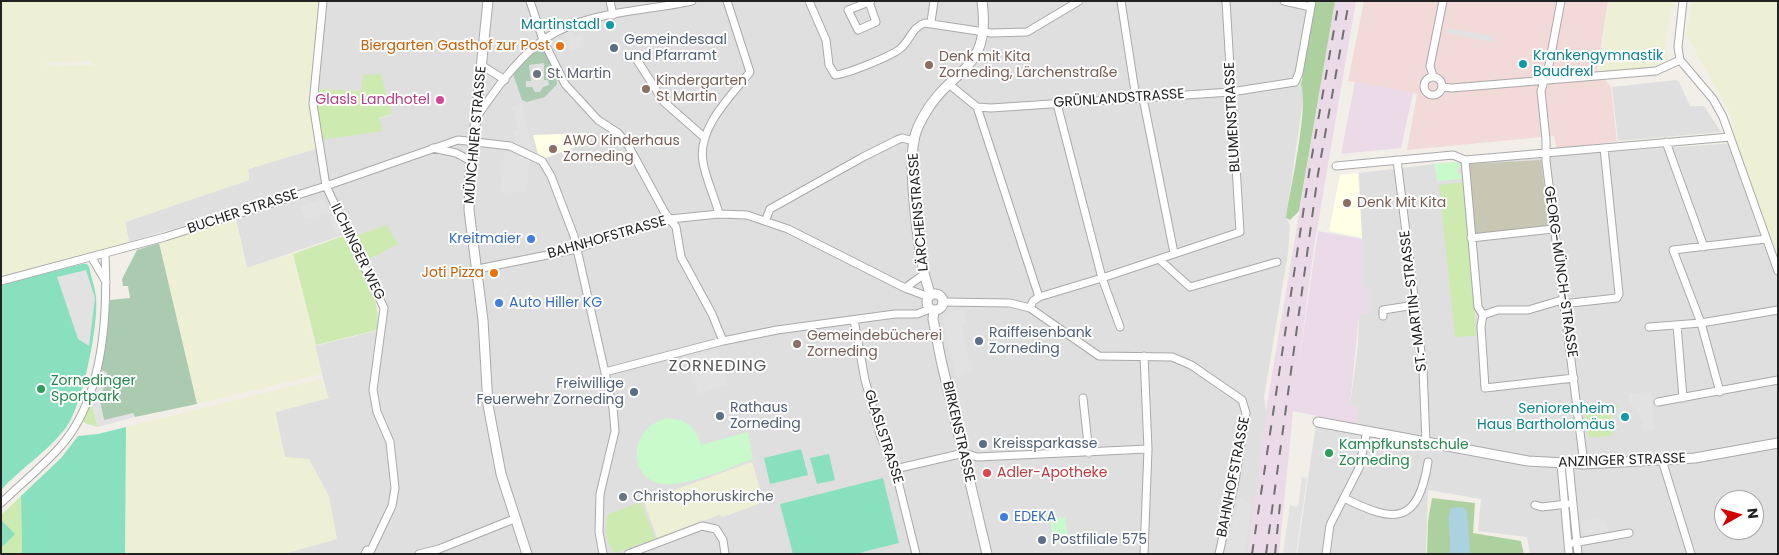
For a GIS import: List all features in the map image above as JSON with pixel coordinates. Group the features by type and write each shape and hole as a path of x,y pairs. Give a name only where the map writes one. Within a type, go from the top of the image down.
{"street":[{"name":"ILCHINGER WEG","path":"323,1 313,104 326,186 384,308 373,390 377,412 390,442 395,488 392,506 370,552"},
{"name":"MÜNCHNER STRASSE","path":"488,1 475,118 469,204 478,269 488,405 501,474 514,519 527,554"},
{"path":"530,1 543,40 568,90 598,120 618,133 628,145 670,219 676,226 681,257 712,314 723,341"},
{"path":"610,1 613,15"},
{"path":"475,118 505,80 543,40 581,21 692,1"},
{"path":"719,214 702,160 705,138 719,111 750,72 727,1"},
{"path":"809,1 826,40 829,65 835,75 846,74 901,48 917,26 931,22 983,32 1010,34 1027,32 1065,5 1079,1"},
{"path":"931,22 934,1"},
{"name":"LÄRCHENSTRASSE","path":"930,296 923,275 912,164 914,141 920,122 929,107 976,54 983,32 982,1"},
{"path":"1030,308 1033,301 1039,297 1160,260 1174,253 1139,98 1121,1"},
{"name":"BLUMENSTRASSE","path":"1174,253 1240,232 1226,1"},
{"path":"1284,1 1311,4"},
{"path":"1432,76 1430,66 1443,1"},
{"name":"GEORG-MÜNCH-STRASSE","path":"1561,1 1545,81 1541,91 1546,139 1545,153 1562,302 1574,378 1584,464"},
{"path":"1683,1 1678,47 1680,60 1718,107 1778,271"},
{"name":"GRÜNLANDSTRASSE","path":"977,107 1057,104 1231,92 1295,82 1300,73 1311,4"},
{"path":"637,60 664,102 705,138"},
{"path":"1442,87 1452,88 1656,71 1680,60"},
{"path":"481,65 505,80"},
{"path":"1432,76 1440,80 1442,87 1441,91 1434,96 1425,91 1424,82 1432,76"},
{"path":"950,85 977,107 1039,297"},
{"path":"1057,104 1102,278 1120,327"},
{"path":"1336,166 1454,155 1465,160 1730,137"},
{"path":"766,219 770,209 863,157 902,138 914,141"},
{"name":"BUCHER STRASSE","path":"1,281 92,258 326,186 458,140 473,140 515,147 542,162 552,176 577,249 613,408 615,431 600,494 599,532 603,554"},
{"path":"1666,142 1704,247"},
{"path":"433,148 456,153 471,161"},
{"path":"1483,315 1498,310 1528,310 1562,302 1617,298 1619,294 1604,148"},
{"name":"ST.-MARTIN-STRASSE","path":"1397,160 1423,369 1426,442"},
{"path":"1465,160 1478,306 1483,315 1481,326 1485,388 1574,378"},
{"name":"BAHNHOFSTRASSE","path":"478,269 577,249 617,233 670,219 719,214 747,214 766,219 905,288 930,296"},
{"path":"1471,238 1554,229"},
{"path":"1720,392 1701,323 1673,250 1766,239"},
{"path":"1,503 60,447 75,426 88,398 96,370 106,310 105,254"},
{"path":"92,258 106,283"},
{"path":"1160,260 1190,288 1277,262"},
{"path":"905,288 923,275"},
{"path":"605,372 723,341 777,330 895,314 917,314 932,309 940,309 942,302 939,295 930,296 928,304 932,309"},
{"name":"BAHNHOFSTRASSE","path":"942,302 1010,303 1030,308 1099,356 1172,357 1191,365 1235,395 1246,408 1235,481 1219,554"},
{"path":"1383,316 1383,310 1416,305"},
{"name":"BIRKENSTRASSE","path":"932,309 987,554"},
{"path":"1649,327 1701,323 1778,310"},
{"name":"GLASLSTRASSE","path":"854,320 864,380 881,437 895,469 916,554"},
{"path":"1677,325 1684,398"},
{"path":"1144,356 1148,449 1144,554"},
{"path":"1658,402 1778,380"},
{"path":"1083,398 1089,453"},
{"name":"ANZINGER STRASSE","path":"1318,422 1528,461 1565,464 1662,460 1719,454 1778,443"},
{"path":"1326,554 1330,525 1359,468 1367,430"},
{"path":"895,469 964,453 977,457 1148,449"},
{"path":"1662,460 1691,554"},
{"path":"1344,498 1367,510 1387,514 1410,509 1419,499 1424,488 1428,462"},
{"path":"1565,464 1573,503 1578,554"},
{"path":"1565,464 1564,504 1569,554"},
{"path":"1535,505 1573,503"},
{"path":"419,554 439,549 514,519"},
{"path":"628,554 702,526 716,529 723,540 725,554"},
{"path":"1568,544 1630,533"}],"shaded area":[{"path":"1,1 321,1 316,54 308,99 315,149 248,169 249,180 125,222 129,242 118,247 1,277","holes":["93,61 94,65 47,66 46,62"]},
{"path":"327,1 1311,1 1299,72 1304,93 1286,218 1290,225 1288,253 1264,398 1267,416 1248,554 283,554 337,539 285,457 275,412 328,398 315,346 383,329 386,310 384,300 349,233 247,268 234,211 129,242 125,222 249,180 248,169 315,149 321,140 392,114 361,91 318,89"},
{"path":"1335,1 1356,1 1315,241 1297,376 1318,231 1362,239 1362,287 1369,287 1369,313 1359,314 1350,405 1358,407 1357,424 1293,411 1279,554 1248,554 1268,398"},
{"path":"1364,1 1608,1 1597,71 1611,87 1617,141 1557,149 1554,136 1407,150 1417,94 1348,81"},
{"path":"1609,1 1673,1 1665,48 1670,62 1651,68 1602,72 1599,70"},
{"path":"1692,1 1778,1 1778,267 1734,143 1732,117 1686,34"},
{"path":"571,28 575,37 582,34 584,46 571,51 564,33"},
{"path":"1447,28 1493,36 1492,42 1446,33"},
{"path":"541,46 544,47 556,72 557,84 545,97 527,102 522,100 513,74","holes":["544,63 544,80 548,80 549,85 543,87 540,92 535,92 532,87 526,87 526,81 531,81 529,65"]},
{"path":"1676,80 1679,82 1690,106 1704,106 1721,132 1618,141 1612,87"},
{"path":"1355,82 1413,93 1401,148 1341,154"},
{"path":"521,103 534,152 516,145 513,131 519,129 511,107"},
{"name":"AWO Kinderhaus Zorneding","path":"587,133 583,144 543,159 538,154 533,135"},
{"path":"1734,143 1778,267 1778,554 1530,554 1527,537 1478,531 1481,499 1428,490 1426,554 1297,554 1317,417 1357,424 1350,405 1358,346 1359,313 1369,287 1362,287 1359,173 1435,164"},
{"path":"504,151 530,160 526,192 501,193"},
{"path":"1541,160 1549,226 1475,235 1467,164"},
{"name":"Denk Mit Kita","path":"1358,173 1362,238 1329,231 1340,175"},
{"path":"323,199 330,212 333,211 342,232 336,234 327,213 305,220 300,206"},
{"path":"236,219 247,268 292,254 322,374 197,404 159,243"},
{"path":"159,243 197,404 135,417 133,414 104,421 100,402 107,373 101,370 110,300 130,298 128,286 123,286 122,279 137,250"},
{"path":"86,270 95,298 89,346 78,339 57,277"},
{"path":"964,310 967,322 961,324 971,370 967,371 968,374 956,377 943,319 951,311"},
{"path":"718,349 728,385 698,394 688,357"},
{"path":"101,370 107,373 100,402 104,420 133,413 135,417 98,427 91,401"},
{"path":"321,379 329,398 275,412 285,457 309,459 329,496 337,539 283,554 125,554 126,427"},
{"name":"Seniorenheim Haus Bartholomäus","path":"1651,392 1655,429 1643,431 1642,422 1637,410 1630,404 1628,394"},
{"path":"752,462 764,502 723,517 719,515 657,538 644,501"},
{"path":"1302,477 1307,478 1296,554 1283,554 1290,505 1298,507"},
{"path":"1239,498 1252,504 1245,554 1225,554"},
{"path":"1602,518 1602,521 1606,521 1607,529 1604,532 1584,535 1582,521"}],"green space":[{"path":"1315,1 1335,1 1299,211 1290,220 1286,218 1301,129 1303,96 1301,85"},
{"path":"381,74 392,114 379,118 383,131 321,140 317,107 318,89 361,91 363,75"},
{"path":"1456,162 1460,164 1460,168 1457,168 1458,174 1461,174 1461,179 1437,181 1434,164"},
{"path":"1463,182 1477,336 1455,337 1439,185"},
{"path":"387,225 398,244 365,261 352,237"},
{"path":"343,236 373,293 378,317 377,330 316,345 293,254"},
{"name":"Zornedinger Sportpark","path":"87,264 89,267 95,293 96,310 88,366 77,404 71,419 58,437 1,490 1,285"},
{"path":"91,401 98,427 84,423 83,418"},
{"path":"1618,405 1617,409 1611,410 1613,435 1589,438 1584,408"},
{"path":"669,418 690,426 696,433 701,445 748,432 753,459 708,476 684,482 664,484 652,480 643,473 638,463 639,441 655,423"},
{"path":"126,427 125,554 22,554 21,496 61,458 78,436 98,434"},
{"path":"801,449 808,475 770,484 764,458"},
{"path":"829,454 835,480 817,484 810,458"},
{"path":"883,478 899,543 855,554 793,554 780,504"},
{"path":"21,496 22,554 1,554 1,515"},
{"path":"1432,498 1475,503 1473,533 1521,541 1524,554 1427,554 1428,521"},
{"path":"641,502 655,539 615,553 606,535 608,514"},
{"path":"1065,517 1069,541 1054,544 1050,519"},
{"path":"1,520 15,534 1,548"}],"water":[{"path":"1462,507 1467,510 1470,554 1449,554 1449,514 1451,508"}],"railway":[{"path":"1252,554 1310,167 1339,1"},
{"path":"1266,554 1318,174 1349,1"},
{"path":"1275,554 1280,504"}],"place":[{"name":"Martinstadl","path":"610,25"},
{"name":"Biergarten Gasthof zur Post","path":"560,46"},
{"name":"Gemeindesaal und Pfarramt","path":"614,48"},
{"name":"Krankengymnastik Baudrexl","path":"1523,64"},
{"name":"Denk mit Kita Zorneding, Lärchenstraße","path":"929,65"},
{"name":"St. Martin","path":"537,74"},
{"name":"Kindergarten St Martin","path":"646,89"},
{"name":"Glasls Landhotel","path":"440,100"},
{"name":"AWO Kinderhaus Zorneding","path":"553,149"},
{"name":"Denk Mit Kita","path":"1347,203"},
{"name":"Kreitmaier","path":"531,239"},
{"name":"Joti Pizza","path":"494,273"},
{"name":"Auto Hiller KG","path":"499,303"},
{"name":"Raiffeisenbank Zorneding","path":"979,341"},
{"name":"Gemeindebücherei Zorneding","path":"797,344"},
{"name":"Zornedinger Sportpark","path":"41,389"},
{"name":"Freiwillige Feuerwehr Zorneding","path":"634,392"},
{"name":"Rathaus Zorneding","path":"720,416"},
{"name":"Seniorenheim Haus Bartholomäus","path":"1625,417"},
{"name":"Kreissparkasse","path":"983,444"},
{"name":"Kampfkunstschule Zorneding","path":"1329,453"},
{"name":"Adler-Apotheke","path":"987,473"},
{"name":"Christophoruskirche","path":"623,497"},
{"name":"EDEKA","path":"1004,517"},
{"name":"Postfiliale 575","path":"1042,540"}],"district":[{"name":"ZORNEDING","path":"718,367"}]}
